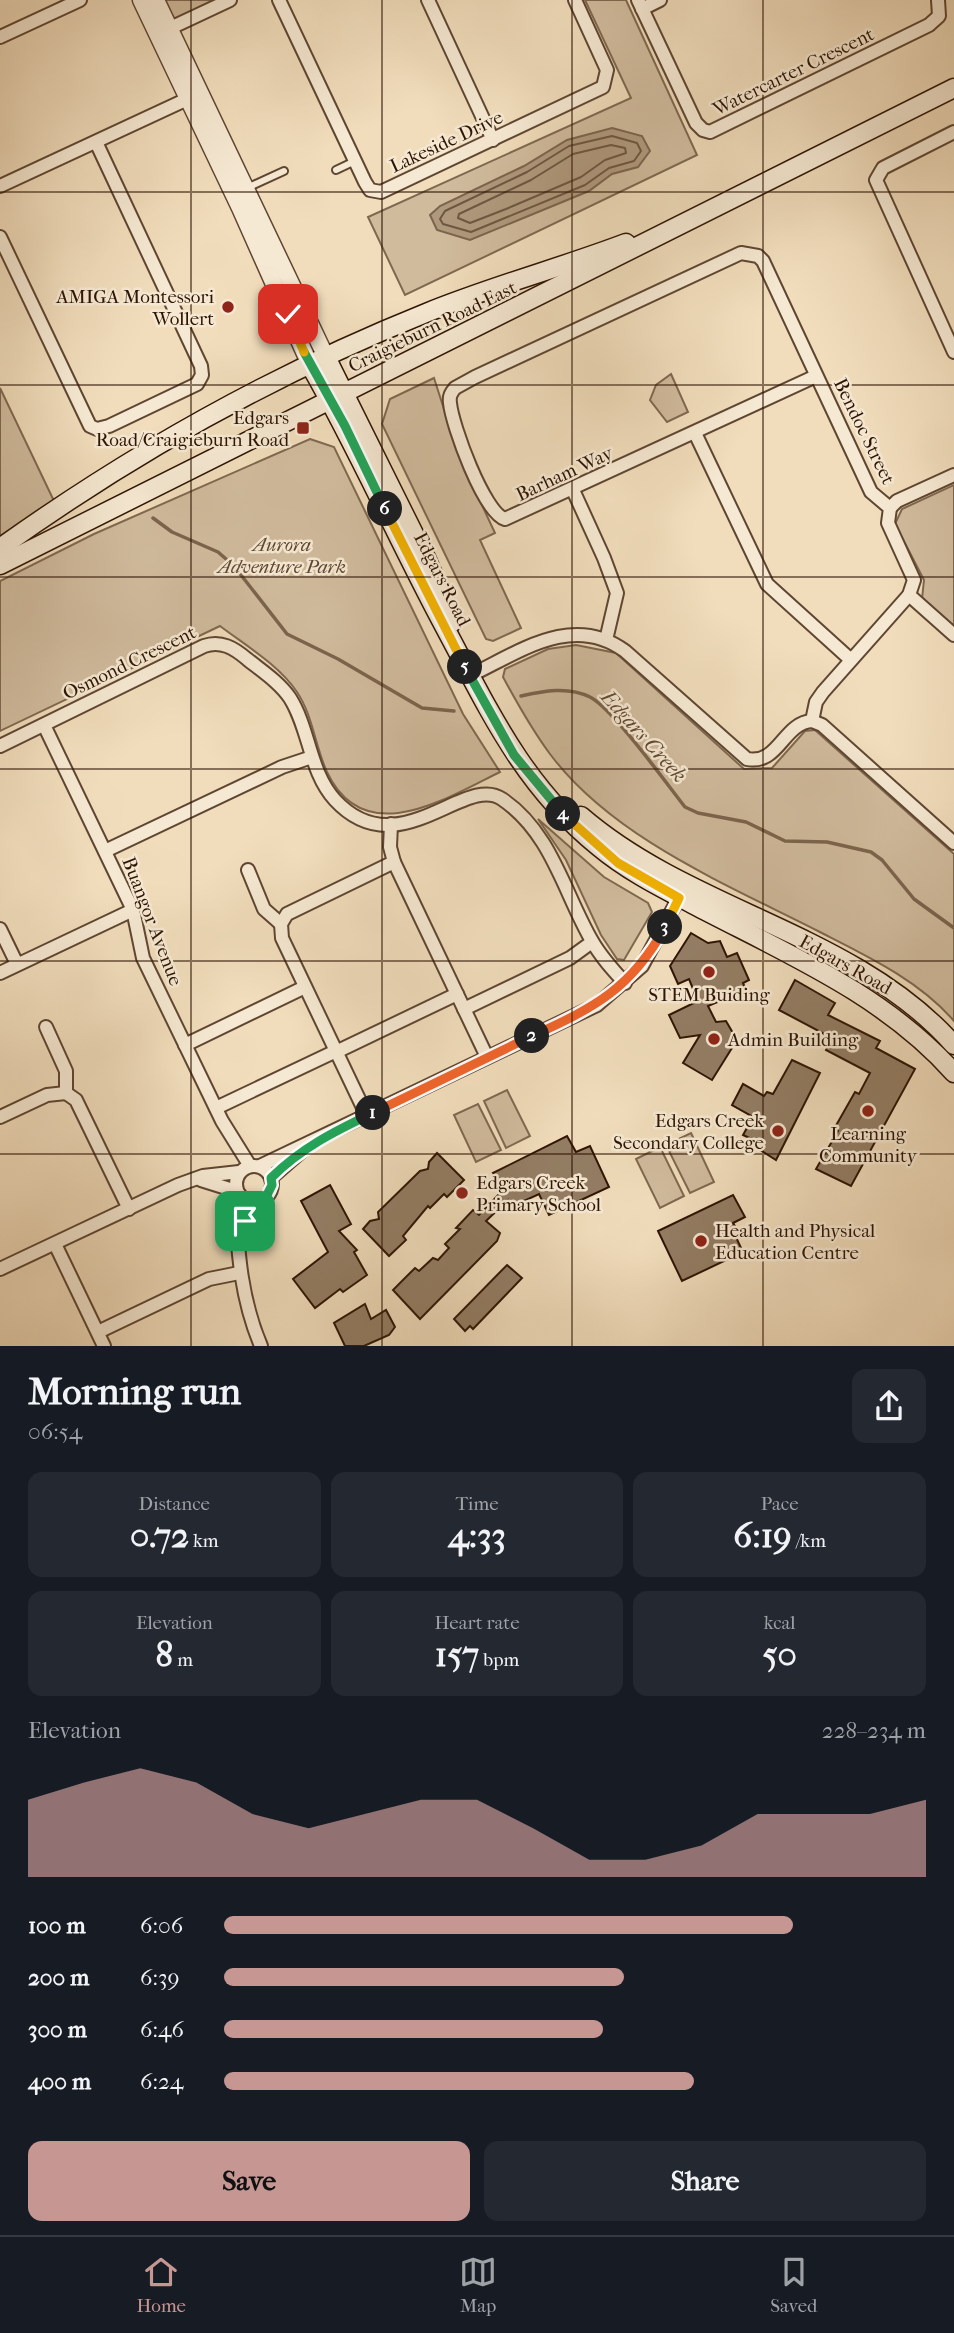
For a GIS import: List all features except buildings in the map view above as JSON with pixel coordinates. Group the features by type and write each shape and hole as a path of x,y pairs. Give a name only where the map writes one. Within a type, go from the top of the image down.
{"main road":[{"name":"Craigieburn Road East","path":"0,565 954,88"},
{"name":"Craigieburn Road East","path":"0,548 77,493 167,437 318,361 468,296 608,250 694,217"},
{"name":"Edgars Road","path":"318,361 338,396 514,755 572,824 618,863 683,890 877,980 909,1002 954,1045"},
{"name":"Edgars Road","path":"683,890 869,999 922,1040 954,1073"}],"street":[{"path":"0,37 80,0"},
{"name":"Edgars Road","path":"141,0 163,31 240,208 318,361"},
{"name":"Edgars Road","path":"156,0 163,31"},
{"path":"163,31 230,0"},
{"name":"Lakeside Drive","path":"279,0 368,187 381,191 494,140 598,90 606,83 607,70 575,0"},
{"path":"428,0 494,140"},
{"path":"640,4 660,0"},
{"name":"Watercarter Crescent","path":"640,4 696,123 703,130 710,132 929,25 939,16 938,0"},
{"path":"0,186 193,96"},
{"name":"Edgars Road","path":"193,96 245,189 318,361"},
{"path":"953,347 877,186 877,176 883,168 954,132"},
{"path":"0,237 90,426 97,429 109,426 197,384 202,376 201,366 96,142"},
{"name":"Barham Way","path":"763,261 752,252 741,253 455,388 450,401 460,437 479,482 498,516 512,518 816,376"},
{"name":"Bendoc Street","path":"763,261 871,492 890,508 888,523 914,580 908,595"},
{"path":"695,433 767,584 851,660"},
{"path":"890,508 954,475"},
{"path":"573,490 617,593 606,640"},
{"path":"812,721 817,699 908,595 954,635"},
{"path":"472,674 558,635 583,635 606,640 635,660 741,756 758,760 772,753 799,724 812,721 822,725 954,843"},
{"name":"Osmond Crescent","path":"0,746 215,643 237,651 283,689 297,712 326,788 345,808 368,820 391,824 420,821 478,794 487,793 503,799 551,853 593,942 625,983"},
{"name":"Buangor Avenue","path":"44,725 132,910 143,958 216,1108 250,1168"},
{"path":"105,851 282,767 312,757"},
{"path":"391,824 390,847 394,862 488,1058"},
{"path":"367,1116 282,938 281,924 290,912 394,862"},
{"path":"248,870 266,912 281,924"},
{"path":"0,1269 190,1180 250,1168 316,1140 597,1005 625,983 652,950 683,890"},
{"path":"0,973 132,910"},
{"path":"0,929 17,964"},
{"path":"464,1009 570,958 593,942"},
{"path":"185,1045 305,987"},
{"path":"216,1108 457,994"},
{"path":"46,1027 66,1071 66,1093"},
{"path":"0,1117 47,1095 66,1093 76,1100 129,1209"},
{"path":"271,1178 316,1140"},
{"path":"250,1168 271,1178"},
{"path":"250,1168 235,1181 239,1273 247,1310 261,1346"},
{"path":"239,1242 254,1203 266,1197 272,1185 271,1178"},
{"path":"190,1180 212,1182 254,1203"},
{"path":"55,1244 104,1346"},
{"path":"98,1332 209,1279 239,1273"}],"lane":[{"path":"336,170 355,161"},
{"path":"245,189 284,171"}],"green space":[{"path":"163,0 220,0 173,22"},
{"path":"585,0 626,0 697,155 405,295 368,217 631,98"},
{"path":"671,374 688,412 667,422 650,400 656,385"},
{"path":"434,378 459,456 495,533 480,540 521,628 493,641 486,639 382,424 390,399"},
{"path":"0,388 54,501 0,538"},
{"name":"Aurora Adventure Park","path":"310,439 334,447 463,714 500,772 456,794 408,811 384,814 362,809 343,796 327,772 307,711 290,682 261,656 220,626 0,731 0,581 94,534"},
{"path":"954,485 954,627 922,599 924,580 895,524 902,509"},
{"path":"576,645 616,653 744,769 772,768 805,731 815,730 954,854 954,1021 925,993 890,970 709,876 638,835 576,784 543,745 503,677 505,669 548,649"},
{"path":"538,819 604,877 648,903 652,912 624,960 617,959 601,935 566,860"},
{"path":"507,1090 530,1136 506,1148 484,1101"},
{"path":"478,1104 501,1150 476,1162 454,1115"},
{"path":"691,1133 714,1182 690,1193 666,1145"},
{"path":"660,1147 684,1196 660,1208 636,1159"}],"water":[{"path":"612,128 642,136 650,151 638,167 612,174 589,191 470,240 437,230 430,215 440,206 524,166 567,140"}],"waterway":[{"name":"Edgars Creek","path":"153,518 172,532 218,552 234,566 287,634 338,659 422,708 454,711"},
{"name":"Edgars Creek","path":"521,696 564,691 590,697 625,731 685,807 698,813 746,822 785,841 827,842 871,852 882,860 914,899 954,928"}],"place":[{"name":"AMIGA Montessori Wollert","path":"228,307"},
{"name":"Edgars Road/Craigieburn Road","path":"303,428"},
{"name":"STEM Buiding","path":"709,972"},
{"name":"Admin Building","path":"714,1039"},
{"name":"Learning Community","path":"868,1111"},
{"name":"Edgars Creek Secondary College","path":"778,1131"},
{"name":"Edgars Creek Primary School","path":"462,1193"},
{"name":"Health and Physical Education Centre","path":"701,1241"}],"route":[{"path":"245,1221 254,1203 261,1201 270,1192 271,1178 316,1140 568,1020 608,997 642,965 679,898 618,863 597,846 551,801 514,755 483,704 415,574 345,426 300,346 288,314"}]}
